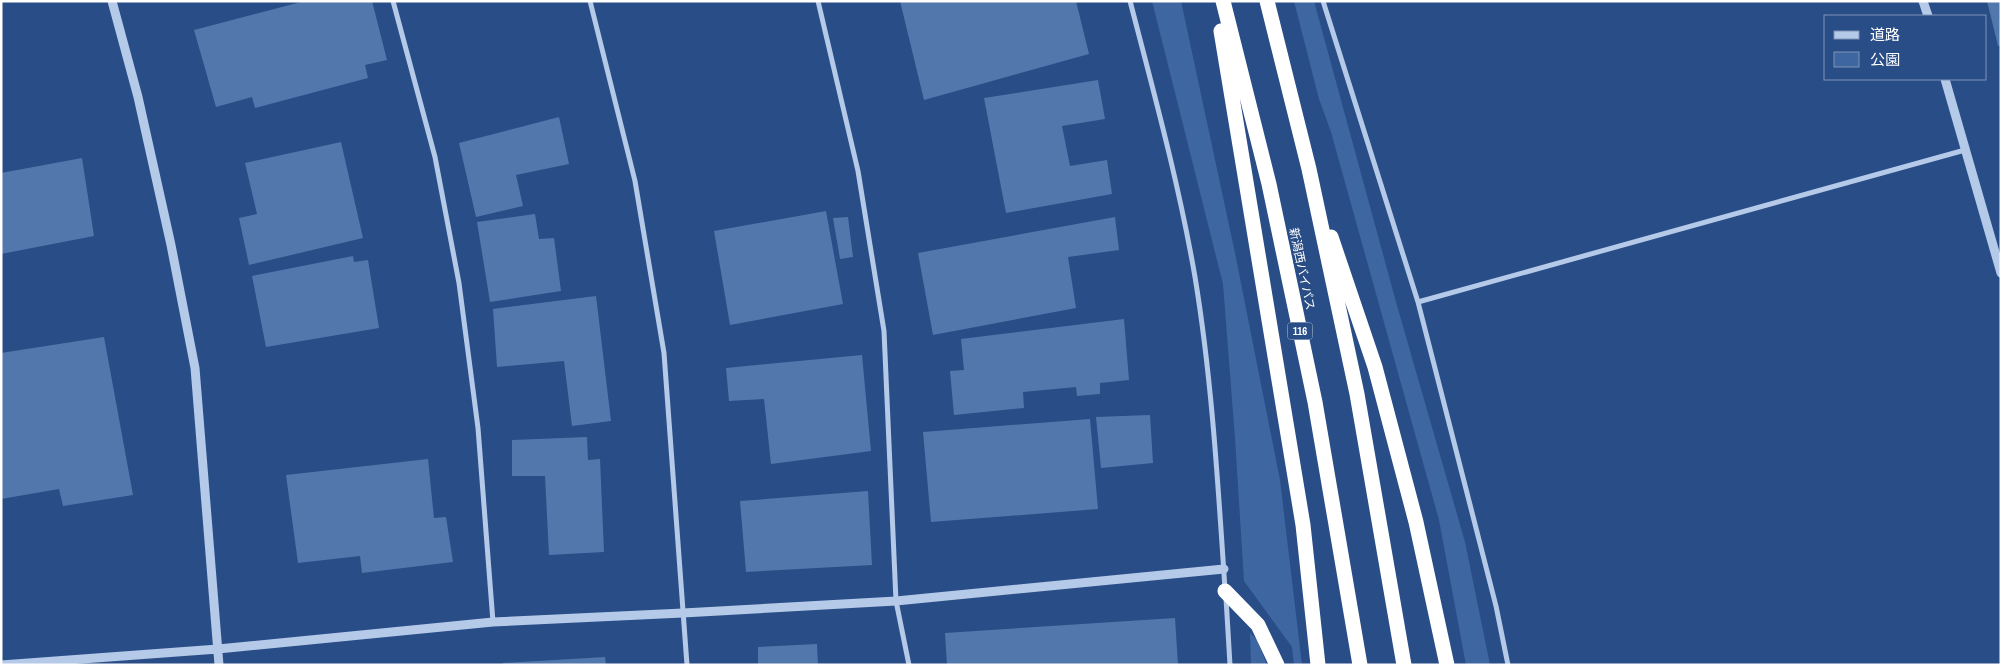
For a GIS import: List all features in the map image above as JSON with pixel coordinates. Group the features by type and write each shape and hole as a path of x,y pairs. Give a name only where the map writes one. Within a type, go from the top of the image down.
{"highway":[{"path":"1216,1 1303,525 1318,665"},
{"name":"新潟西バイパス","path":"1223,1 1269,184 1315,402 1360,665"},
{"path":"1267,1 1308,169 1357,394 1404,665"},
{"path":"1308,169 1375,367 1416,522 1447,665"},
{"path":"1225,591 1258,625 1277,665"}],"street":[{"path":"112,1 138,97 171,245 195,368 219,665"},
{"path":"393,1 435,157 459,283 478,428 493,622"},
{"path":"590,1 636,181 664,353 687,665"},
{"path":"818,1 858,171 884,331 896,601 909,665"},
{"path":"1130,1 1178,196 1194,276 1207,371 1224,569 1230,665"},
{"path":"1322,1 1418,302 1496,606 1508,665"},
{"path":"1923,1 1928,15"},
{"path":"1945,80 2001,273"},
{"path":"1418,302 1965,150"},
{"path":"1,665 218,649 493,622 896,601 1224,569"}],"green space":[{"path":"1152,1 1181,1 1235,253 1280,480 1302,665 1294,665 1292,647 1244,581 1223,284"},
{"path":"1294,1 1314,1 1396,302 1465,542 1490,665 1466,665 1439,520 1331,132 1319,99"},
{"path":"1250,633 1257,640 1267,665 1251,665"}],"building":[{"path":"305,1 372,1 387,60 365,65 368,78 255,108 252,97 216,107 194,30"},
{"path":"900,1 1076,1 1089,54 924,100"},
{"path":"1987,1 2001,1 2001,45 1998,46"},
{"path":"1098,80 1105,119 1062,126 1070,166 1107,160 1112,194 1006,213 984,98"},
{"path":"559,117 569,164 516,175 523,206 476,217 459,143"},
{"path":"341,142 363,238 249,265 239,218 257,214 245,163"},
{"path":"82,158 94,236 1,254 1,173"},
{"path":"826,211 843,304 730,325 714,231"},
{"path":"535,214 539,239 554,238 561,291 490,302 477,222"},
{"path":"848,217 853,257 840,259 833,218"},
{"path":"1115,217 1119,250 1068,257 1076,308 933,335 918,253"},
{"path":"353,256 354,262 368,260 379,328 266,347 252,276"},
{"path":"596,296 611,421 572,426 564,361 497,367 493,309"},
{"path":"1124,319 1129,380 1100,383 1100,394 1077,396 1076,387 1023,392 1024,408 954,415 950,371 964,370 961,339"},
{"path":"104,337 133,495 63,506 59,489 1,499 1,353"},
{"path":"862,355 871,451 771,464 764,399 729,401 726,368"},
{"path":"1150,415 1153,463 1101,468 1096,417"},
{"path":"1090,419 1098,509 931,522 923,432"},
{"path":"587,437 588,460 600,459 604,552 549,555 545,476 512,476 512,440"},
{"path":"428,459 434,518 446,517 453,562 362,573 360,556 298,563 286,475"},
{"path":"868,491 872,565 746,572 740,501"},
{"path":"1175,618 1178,665 947,665 945,633"},
{"path":"817,644 818,665 758,665 758,647"},
{"path":"605,657 606,665 503,665 503,663"}]}
